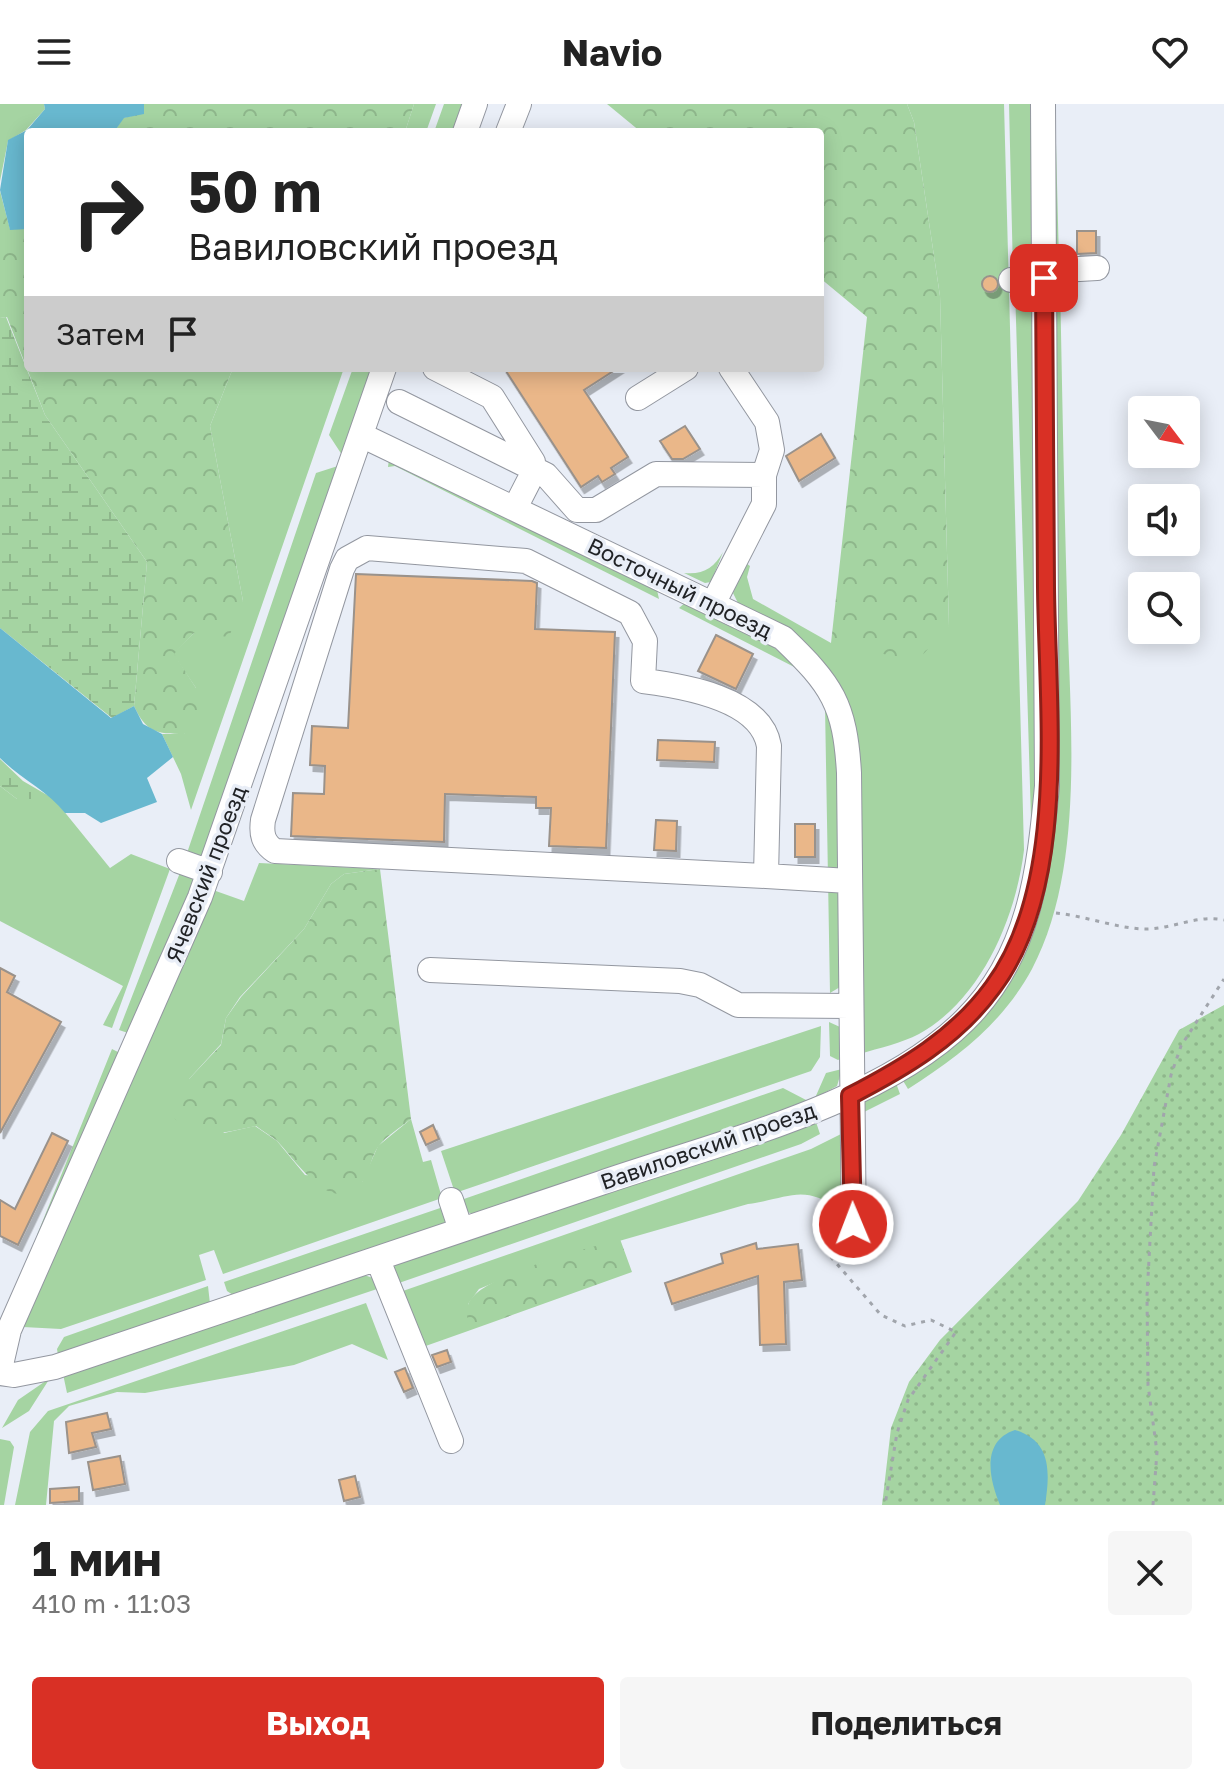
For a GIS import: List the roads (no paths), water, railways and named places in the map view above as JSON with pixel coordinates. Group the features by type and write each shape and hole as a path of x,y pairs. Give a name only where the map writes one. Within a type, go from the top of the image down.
{"street":[{"path":"466,128 475,104"},
{"path":"510,128 519,104"},
{"name":"Вавиловский проезд","path":"0,1371 14,1375 55,1367 378,1260 850,1096 930,1049 966,1020 994,986 1026,923 1037,882 1047,786 1043,104"},
{"path":"1011,280 1097,268"},
{"name":"Ячевский проезд","path":"0,1371 9,1330 210,872 383,372"},
{"path":"443,372 492,397"},
{"path":"476,372 533,462 534,471 515,508"},
{"path":"638,398 680,372"},
{"path":"714,602 764,504 764,475 772,450 772,434 733,372"},
{"path":"399,402 555,482 577,510 587,512 596,510 656,474 764,475"},
{"name":"Восточный проезд","path":"361,435 714,602 783,638 809,663 840,705 849,761 850,1096 854,1241"},
{"path":"766,876 769,746 763,727 756,719 703,691 643,681 645,641 630,613 526,561 367,548 347,559 276,778 262,832 268,846 275,851 849,881"},
{"path":"247,768 276,778"},
{"path":"179,861 210,872"},
{"path":"430,970 680,981 700,985 738,1005 850,1006"},
{"path":"451,1200 461,1230"},
{"path":"378,1260 451,1441"}],"water":[{"path":"44,104 144,104 144,114 124,118 117,128 29,128 45,109"},
{"path":"24,132 24,229 10,230 0,190 8,140"},
{"path":"0,628 111,718 134,706 143,724 162,734 173,757 147,778 157,802 101,823 85,813 65,813 51,798 0,758"},
{"path":"1015,1430 1036,1442 1046,1460 1048,1481 1045,1505 1000,1505 991,1473 992,1452 1004,1435"}]}
